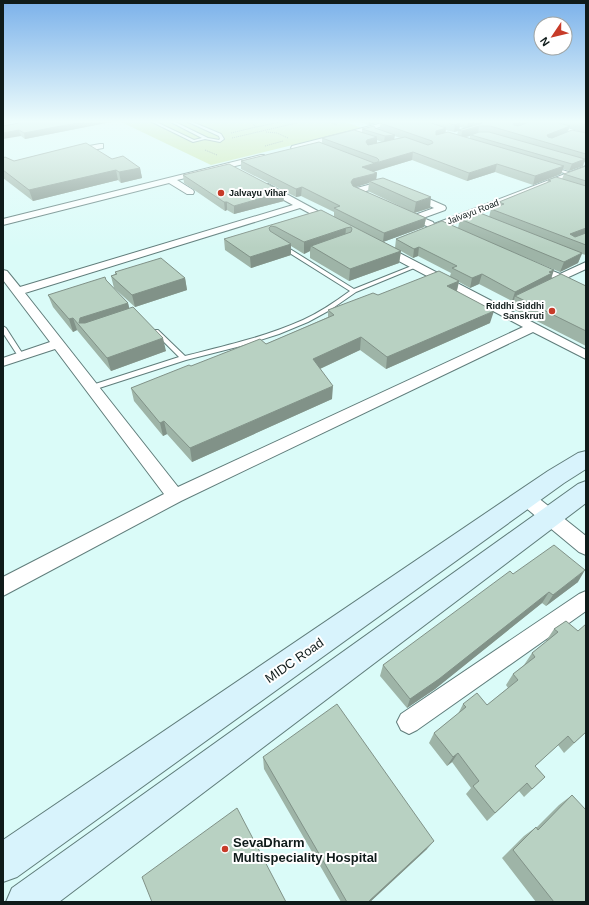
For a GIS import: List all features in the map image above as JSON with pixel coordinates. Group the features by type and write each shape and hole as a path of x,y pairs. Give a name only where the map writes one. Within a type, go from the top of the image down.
{"main road":[{"name":"MIDC Road","path":"26,902 538,507 586,459"},
{"name":"MIDC Road","path":"3,863 538,507 586,490"}],"street":[{"path":"3,222 238,163"},
{"path":"227,166 240,173"},
{"name":"Jalvayu Road","path":"416,235 448,227 481,209 554,183 570,174 585,169"},
{"path":"171,180 190,192"},
{"path":"254,180 342,227"},
{"path":"369,197 356,191 383,183 442,208 412,216 448,227 478,218 485,220"},
{"path":"17,292 301,205"},
{"path":"481,209 496,215"},
{"path":"396,243 379,247 586,355"},
{"path":"525,263 560,278 584,262"},
{"path":"3,273 176,496"},
{"path":"3,587 176,496 533,327"},
{"path":"3,362 58,344"},
{"path":"538,507 586,548"},
{"path":"410,722 586,600"}],"lane":[{"path":"544,166 570,174"},
{"path":"278,244 354,291"},
{"path":"302,258 308,256"},
{"path":"91,388 184,358 239,345 277,333 306,321 328,309 354,291 416,266"},
{"path":"500,310 528,296"},
{"path":"150,326 184,358"},
{"path":"3,328 21,356"}],"building":[{"path":"3,163 133,163 140,168 119,172 116,170 29,190 3,170"},
{"path":"245,163 375,163 362,167 377,173 353,179 351,182 353,186 426,218 384,233 334,208 340,206 302,187 296,189"},
{"path":"443,163 555,163 564,166 535,176 497,164 469,173"},
{"path":"229,164 283,192 234,206 224,202 183,175"},
{"path":"586,166 586,181 564,174"},
{"path":"556,177 586,186 586,228 570,234 575,237 586,233 586,245 491,209 504,204 499,202 551,181 548,180"},
{"path":"383,178 431,197 416,202 369,181"},
{"path":"321,210 401,251 350,269 311,246 351,232 351,227 304,242 276,227 271,226 269,228 270,231 291,244 250,257 224,239"},
{"path":"480,213 582,253 564,262 460,219"},
{"path":"442,221 554,270 549,272 552,273 515,292 482,274 472,278 452,268 457,266 419,247 414,249 396,239"},
{"path":"161,258 185,278 132,295 111,276 117,274 115,272"},
{"path":"439,271 459,281 447,286 494,311 387,357 361,337 313,359 333,386 190,448 164,421 160,423 131,388 260,339 266,344 334,315 328,310 373,293 378,295"},
{"name":"Riddhi Siddhi Sanskruti","path":"561,274 586,286 586,331 515,296"},
{"path":"105,277 106,280 128,303 80,318 79,323 85,323 133,307 163,338 107,358 73,318 69,319 48,295"},
{"path":"554,545 585,570 553,595 549,592 439,679 410,699 383,665 510,571 513,574"},
{"path":"566,621 578,631 586,624 586,732 574,743 568,736 535,766 545,777 532,789 527,783 495,813 473,786 479,781 458,753 453,757 434,733 466,707 463,704 477,693 487,705 518,680 513,674 535,657 532,653 558,632 554,629"},
{"path":"337,704 434,841 368,902 347,902 263,757"},
{"path":"572,795 586,810 586,902 554,902 513,850 536,827 538,830"},
{"name":"SevaDharm Multispeciality Hospital","path":"237,808 286,902 152,902 142,877"}],"place":[{"name":"Jalvayu Vihar","path":"221,193"},
{"name":"Riddhi Siddhi Sanskruti","path":"552,311"},
{"name":"SevaDharm Multispeciality Hospital","path":"225,849"}]}
